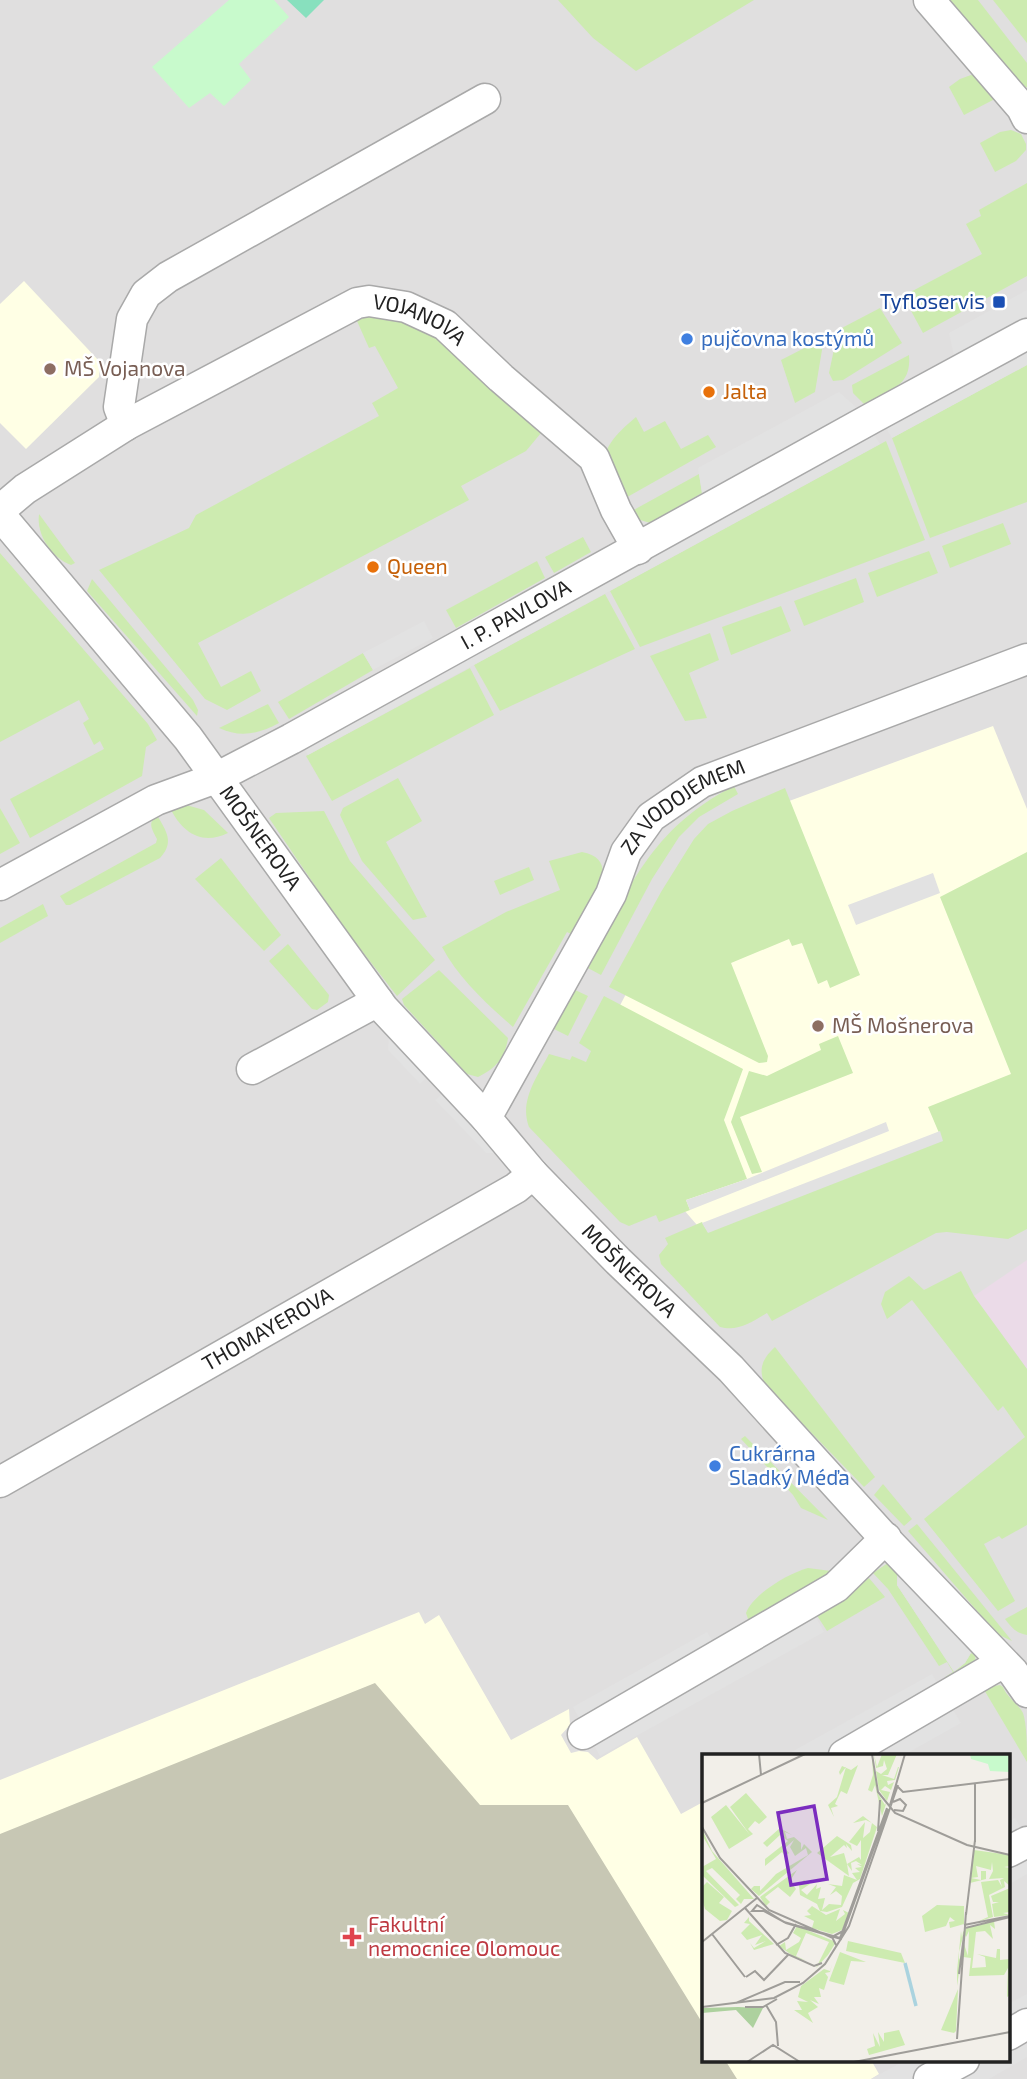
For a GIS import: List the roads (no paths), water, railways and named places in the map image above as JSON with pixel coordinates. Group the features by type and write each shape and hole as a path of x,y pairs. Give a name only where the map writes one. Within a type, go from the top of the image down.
{"street":[{"path":"929,0 1022,108 1027,118"},
{"path":"126,425 119,407 127,347 132,319 146,294 168,277 485,99"},
{"name":"VOJANOVA","path":"216,778 188,738 0,512 25,489 126,425 357,303 369,301 406,307 444,325 500,378 594,458 616,510 638,549"},
{"name":"I. P. PAVLOVA","path":"0,886 156,800 216,778 292,739 1027,334"},
{"name":"ZA VODOJEMEM","path":"486,1118 611,894 626,852 651,817 702,782 1027,659"},
{"name":"MOŠNEROVA","path":"216,778 378,1001 486,1118 533,1174 618,1261 731,1369 886,1538 1017,1673 846,1754"},
{"path":"252,1069 378,1001"},
{"name":"THOMAYEROVA","path":"0,1482 516,1188 533,1174"},
{"path":"583,1734 836,1587 886,1538"},
{"path":"1010,1851 1027,1842"},
{"path":"1010,2034 1027,2024"},
{"path":"929,2079 960,2062"}],"place":[{"name":"Tyfloservis","path":"999,302"},
{"name":"pujčovna kostýmů","path":"687,339"},
{"name":"MŠ Vojanova","path":"50,369"},
{"name":"Jalta","path":"709,392"},
{"name":"Queen","path":"373,567"},
{"name":"MŠ Mošnerova","path":"818,1026"},
{"name":"Cukrárna Sladký Méďa","path":"715,1466"},
{"name":"Fakultní nemocnice Olomouc","path":"352,1937"}]}
